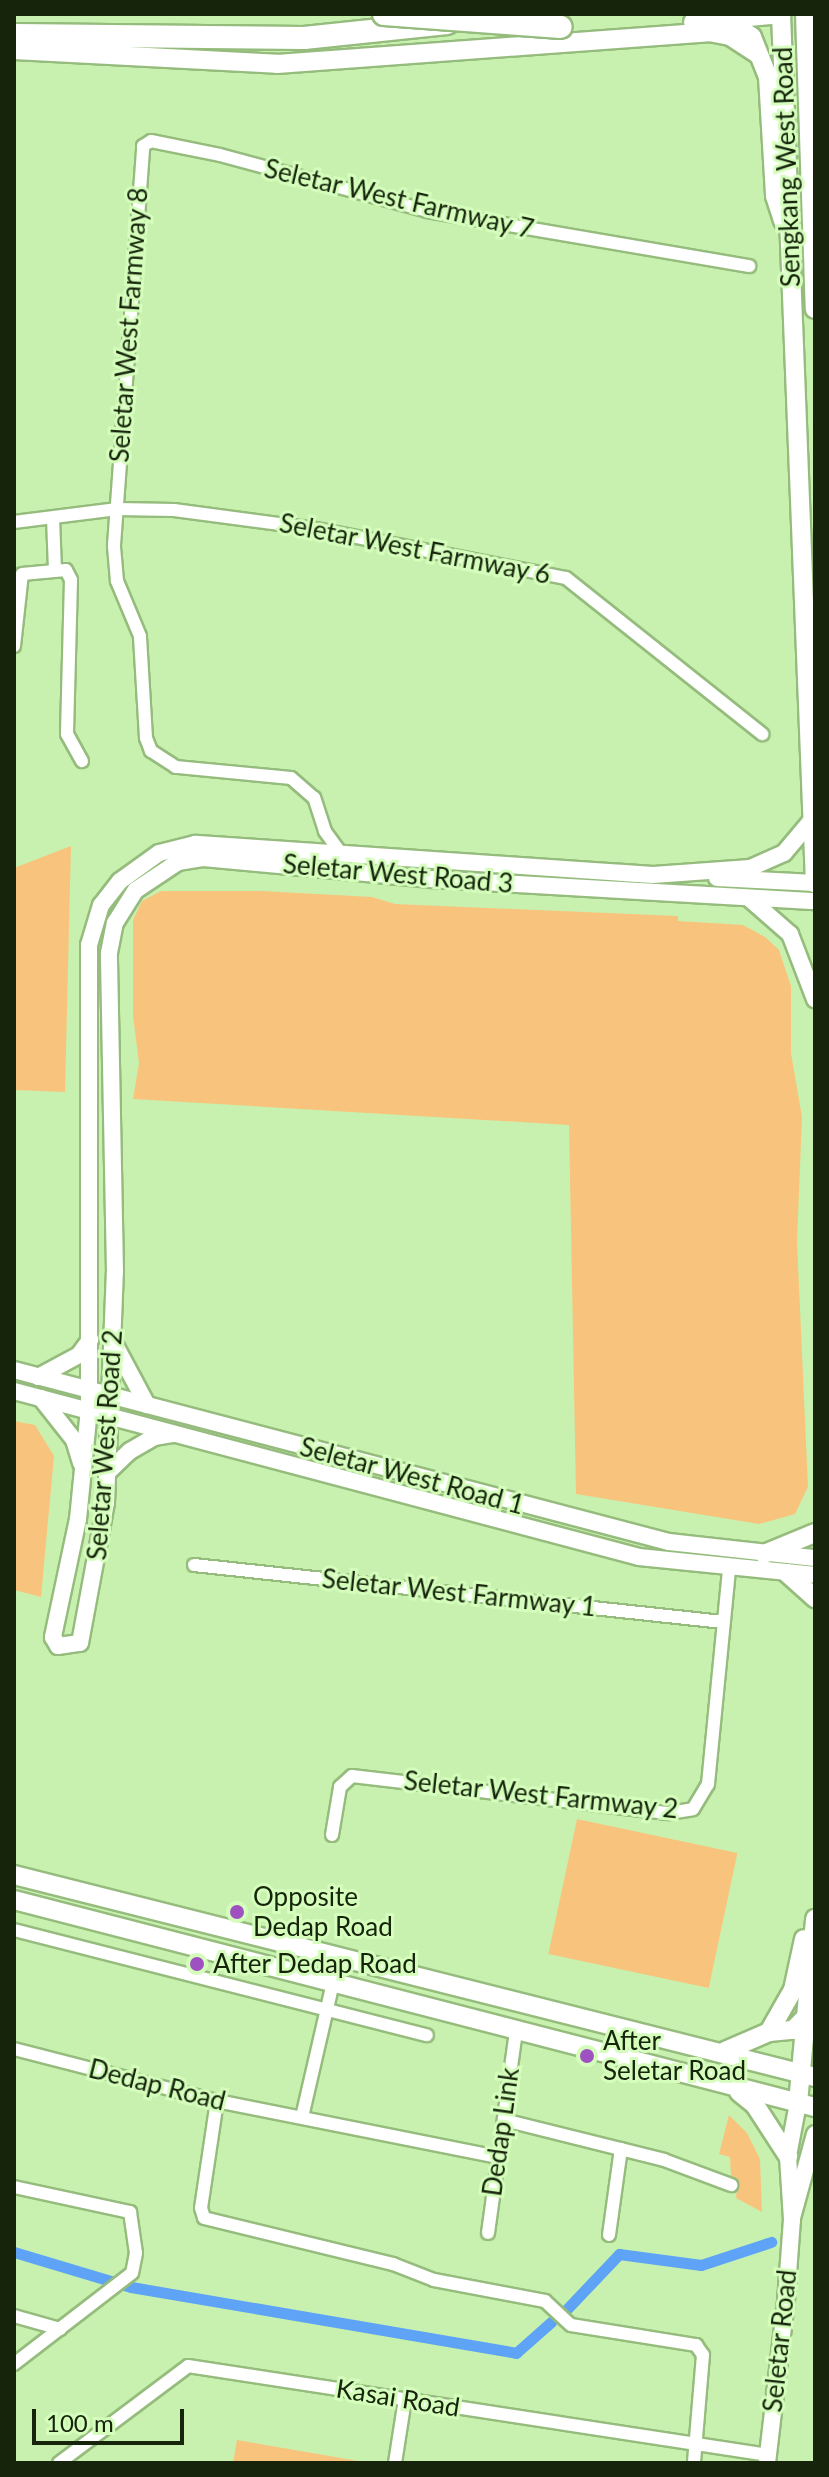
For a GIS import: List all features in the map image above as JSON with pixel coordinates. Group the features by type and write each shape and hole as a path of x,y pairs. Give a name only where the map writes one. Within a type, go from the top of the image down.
{"highway":[{"path":"384,14 561,27"},
{"path":"14,35 304,38 520,14"}],"main road":[{"path":"416,51 561,27 782,17"},
{"name":"Sengkang West Road","path":"782,17 815,883"},
{"path":"727,20 752,37 768,77 775,196 789,239"},
{"name":"Sengkang West Road","path":"806,20 813,121 815,309"},
{"path":"14,50 243,65 709,32 730,36 756,53"},
{"name":"Seletar West Road 3","path":"653,875 771,862 803,836 811,821"},
{"name":"Seletar West Road 3","path":"89,1027 91,933 101,905 132,869 186,845 815,883"},
{"name":"Seletar West Road 3","path":"111,1030 112,935 123,906 154,874 178,862 203,858 334,872 815,901"},
{"path":"750,899 790,934 815,999"},
{"name":"Seletar West Road 2","path":"89,1027 89,1409 83,1472 53,1637 58,1646 70,1648 80,1643 96,1576 108,1472 113,1340 111,1030"},
{"path":"38,1377 79,1355 91,1339"},
{"path":"113,1340 147,1405"},
{"name":"Seletar West Road 1","path":"14,1370 669,1542 764,1562 787,1573 815,1575"},
{"name":"Seletar West Road 1","path":"14,1391 110,1414 493,1521 639,1557 728,1575 764,1562 815,1558"},
{"path":"41,1398 74,1440 83,1472"},
{"path":"108,1472 154,1437 179,1433"},
{"path":"764,1562 815,1533"},
{"path":"787,1573 815,1598"},
{"path":"14,1875 725,2051 809,2076"},
{"path":"14,1900 807,2105 808,2015 815,1918"},
{"path":"769,2032 789,2000 815,1918"},
{"path":"312,1948 325,1959 333,1983"},
{"path":"333,1983 369,1961"},
{"path":"725,2051 769,2032 793,2030 808,2015"},
{"path":"734,2087 755,2105 788,2156"},
{"name":"Seletar Road","path":"768,2459 792,2220 788,2156 807,2105"},
{"name":"Seletar Road","path":"792,2220 812,2161 815,2134"}],"street":[{"name":"Seletar West Farmway 7","path":"146,142 220,155 427,211 749,266"},
{"name":"Seletar West Farmway 8","path":"146,142 140,159 117,509 117,581 140,636 142,720 151,751 176,767 291,778 314,798 318,815 340,852"},
{"name":"Seletar West Farmway 6","path":"14,522 117,509 245,517 566,578 762,734"},
{"path":"53,518 55,569"},
{"path":"14,646 22,574 66,570 71,580 67,734 82,761"},
{"path":"318,815 317,862 334,872"},
{"name":"Seletar West Farmway 1","path":"194,1565 723,1622"},
{"name":"Seletar West Farmway 2","path":"332,1835 340,1787 352,1776 669,1813 693,1809 708,1784 728,1575"},
{"path":"14,1930 427,2035"},
{"path":"302,2117 333,1983"},
{"name":"Dedap Link","path":"488,2233 516,2032"},
{"name":"Dedap Road","path":"14,2049 217,2101 498,2157"},
{"path":"217,2101 201,2208 204,2218 393,2264 434,2280 551,2306 567,2323 700,2348 694,2463"},
{"path":"504,2120 621,2149 731,2185"},
{"path":"609,2235 621,2149"},
{"path":"14,2187 130,2212 136,2253 132,2273 14,2364"},
{"path":"14,2316 60,2329"},
{"name":"Kasai Road","path":"59,2463 188,2366 697,2444 768,2459"},
{"path":"395,2463 405,2399"}],"shaded area":[{"path":"71,846 65,1092 14,1090 14,868"},
{"path":"161,891 262,891 372,897 395,904 678,916 678,921 743,925 765,937 779,950 791,986 791,1053 802,1117 797,1242 808,1487 795,1514 759,1524 576,1494 569,1125 133,1099 139,1063 133,1016 133,920 142,901"},
{"path":"14,1421 35,1425 54,1456 41,1597 14,1590"},
{"path":"577,1819 737,1853 709,1988 548,1954"},
{"path":"729,2115 747,2133 760,2159 762,2212 736,2198 738,2179 731,2176 730,2157 719,2154"},
{"path":"237,2440 370,2463 233,2463"}],"waterway":[{"path":"565,2311 619,2254 701,2265 771,2242"},
{"path":"14,2252 131,2287 516,2353 551,2322"}],"place":[{"name":"Opposite Dedap Road","path":"237,1912"},
{"name":"After Dedap Road","path":"197,1964"},
{"name":"After Seletar Road","path":"587,2056"}]}
